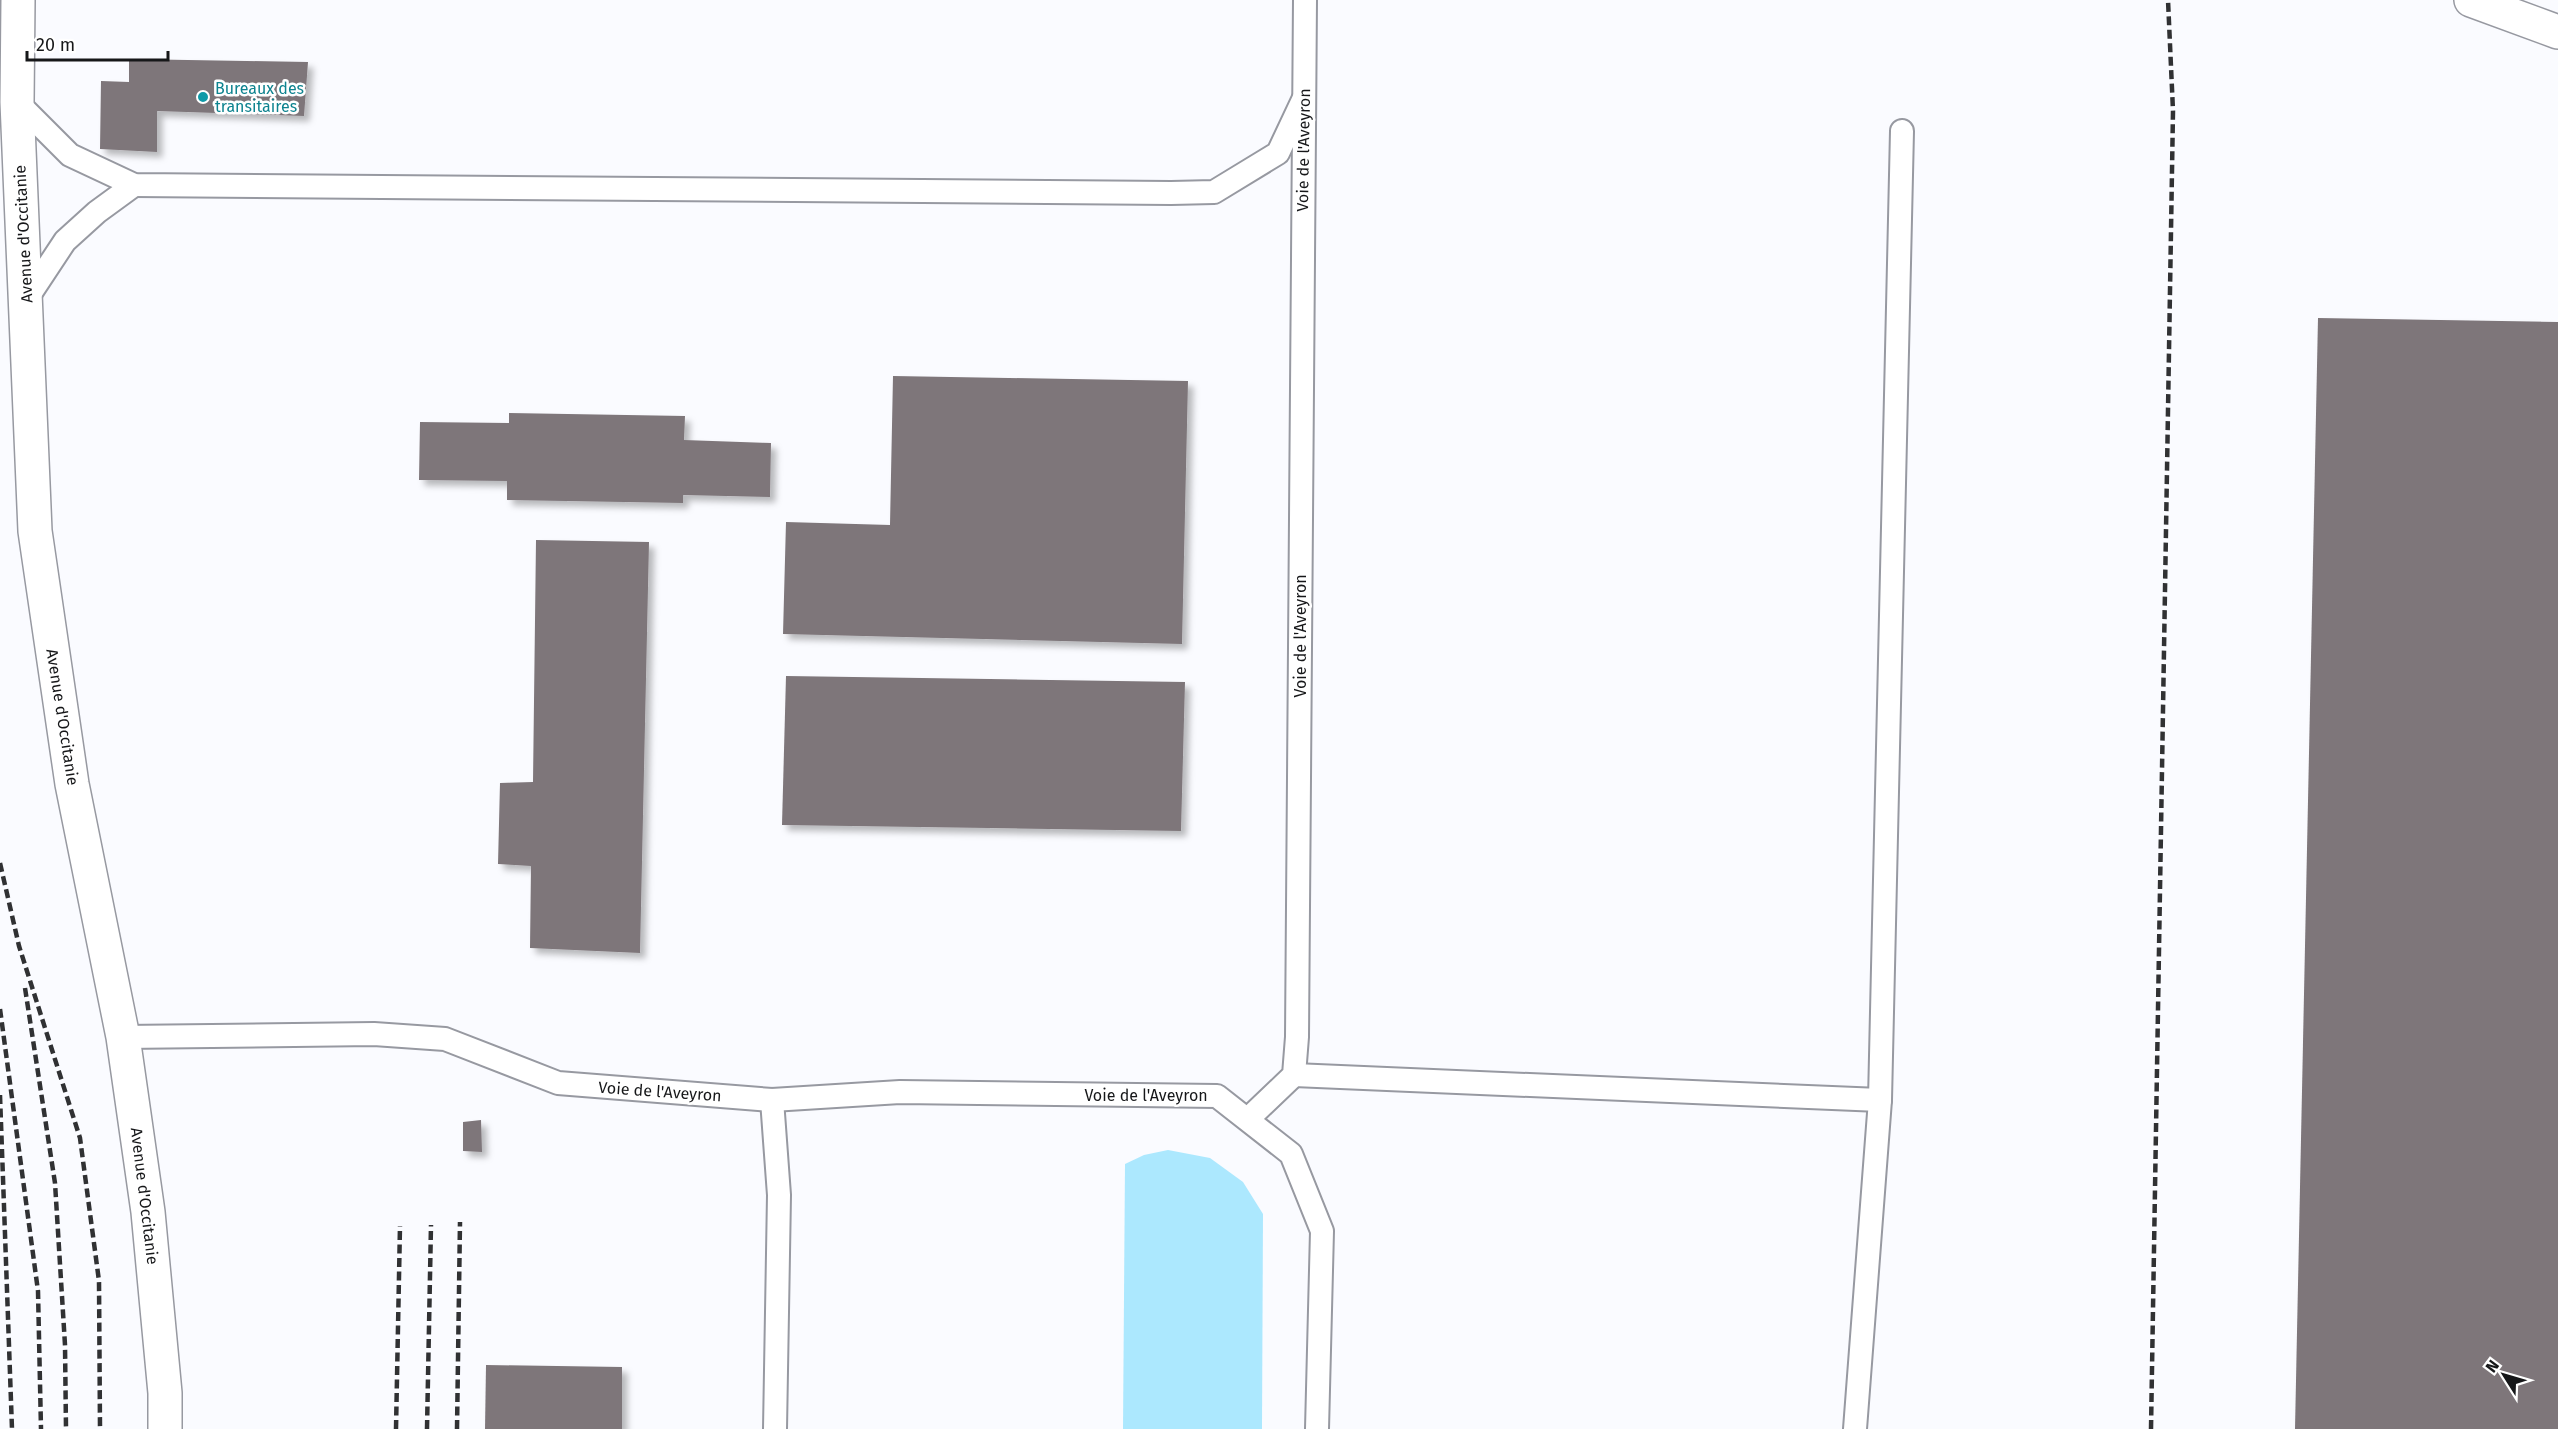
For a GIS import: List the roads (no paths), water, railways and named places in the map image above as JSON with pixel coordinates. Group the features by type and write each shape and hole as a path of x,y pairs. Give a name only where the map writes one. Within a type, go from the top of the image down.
{"street":[{"name":"Avenue d'Occitanie","path":"18,0 17,102 36,531 72,784 123,1037 148,1212 165,1393 165,1429"},
{"path":"2472,0 2558,32"}],"lane":[{"name":"Voie de l'Aveyron","path":"1294,1075 1297,1025 1305,0"},
{"path":"17,102 70,154 134,185 1214,192 1278,153 1303,100"},
{"path":"1855,1429 1880,1100 1902,131"},
{"path":"26,300 66,241 97,212 134,185"},
{"name":"Voie de l'Aveyron","path":"123,1037 374,1034 445,1039 558,1083 772,1100 900,1092 1217,1096 1249,1118 1291,1154 1322,1232 1317,1429"},
{"path":"1249,1118 1294,1075 1880,1100"},
{"path":"772,1100 779,1195 775,1429"}],"water":[{"path":"1168,1150 1210,1158 1243,1182 1263,1214 1262,1429 1123,1429 1125,1164 1144,1155"}],"railway":[{"path":"2151,1429 2173,111 2168,0"},
{"path":"0,863 19,946 80,1138 99,1281 100,1429"},
{"path":"25,988 55,1183 65,1345 66,1429"},
{"path":"0,1009 38,1291 41,1429"},
{"path":"0,1095 12,1429"},
{"path":"457,1429 460,1222"},
{"path":"427,1429 431,1225"},
{"path":"396,1429 400,1226"}],"place":[{"name":"Bureaux des transitaires","path":"203,97"}]}
